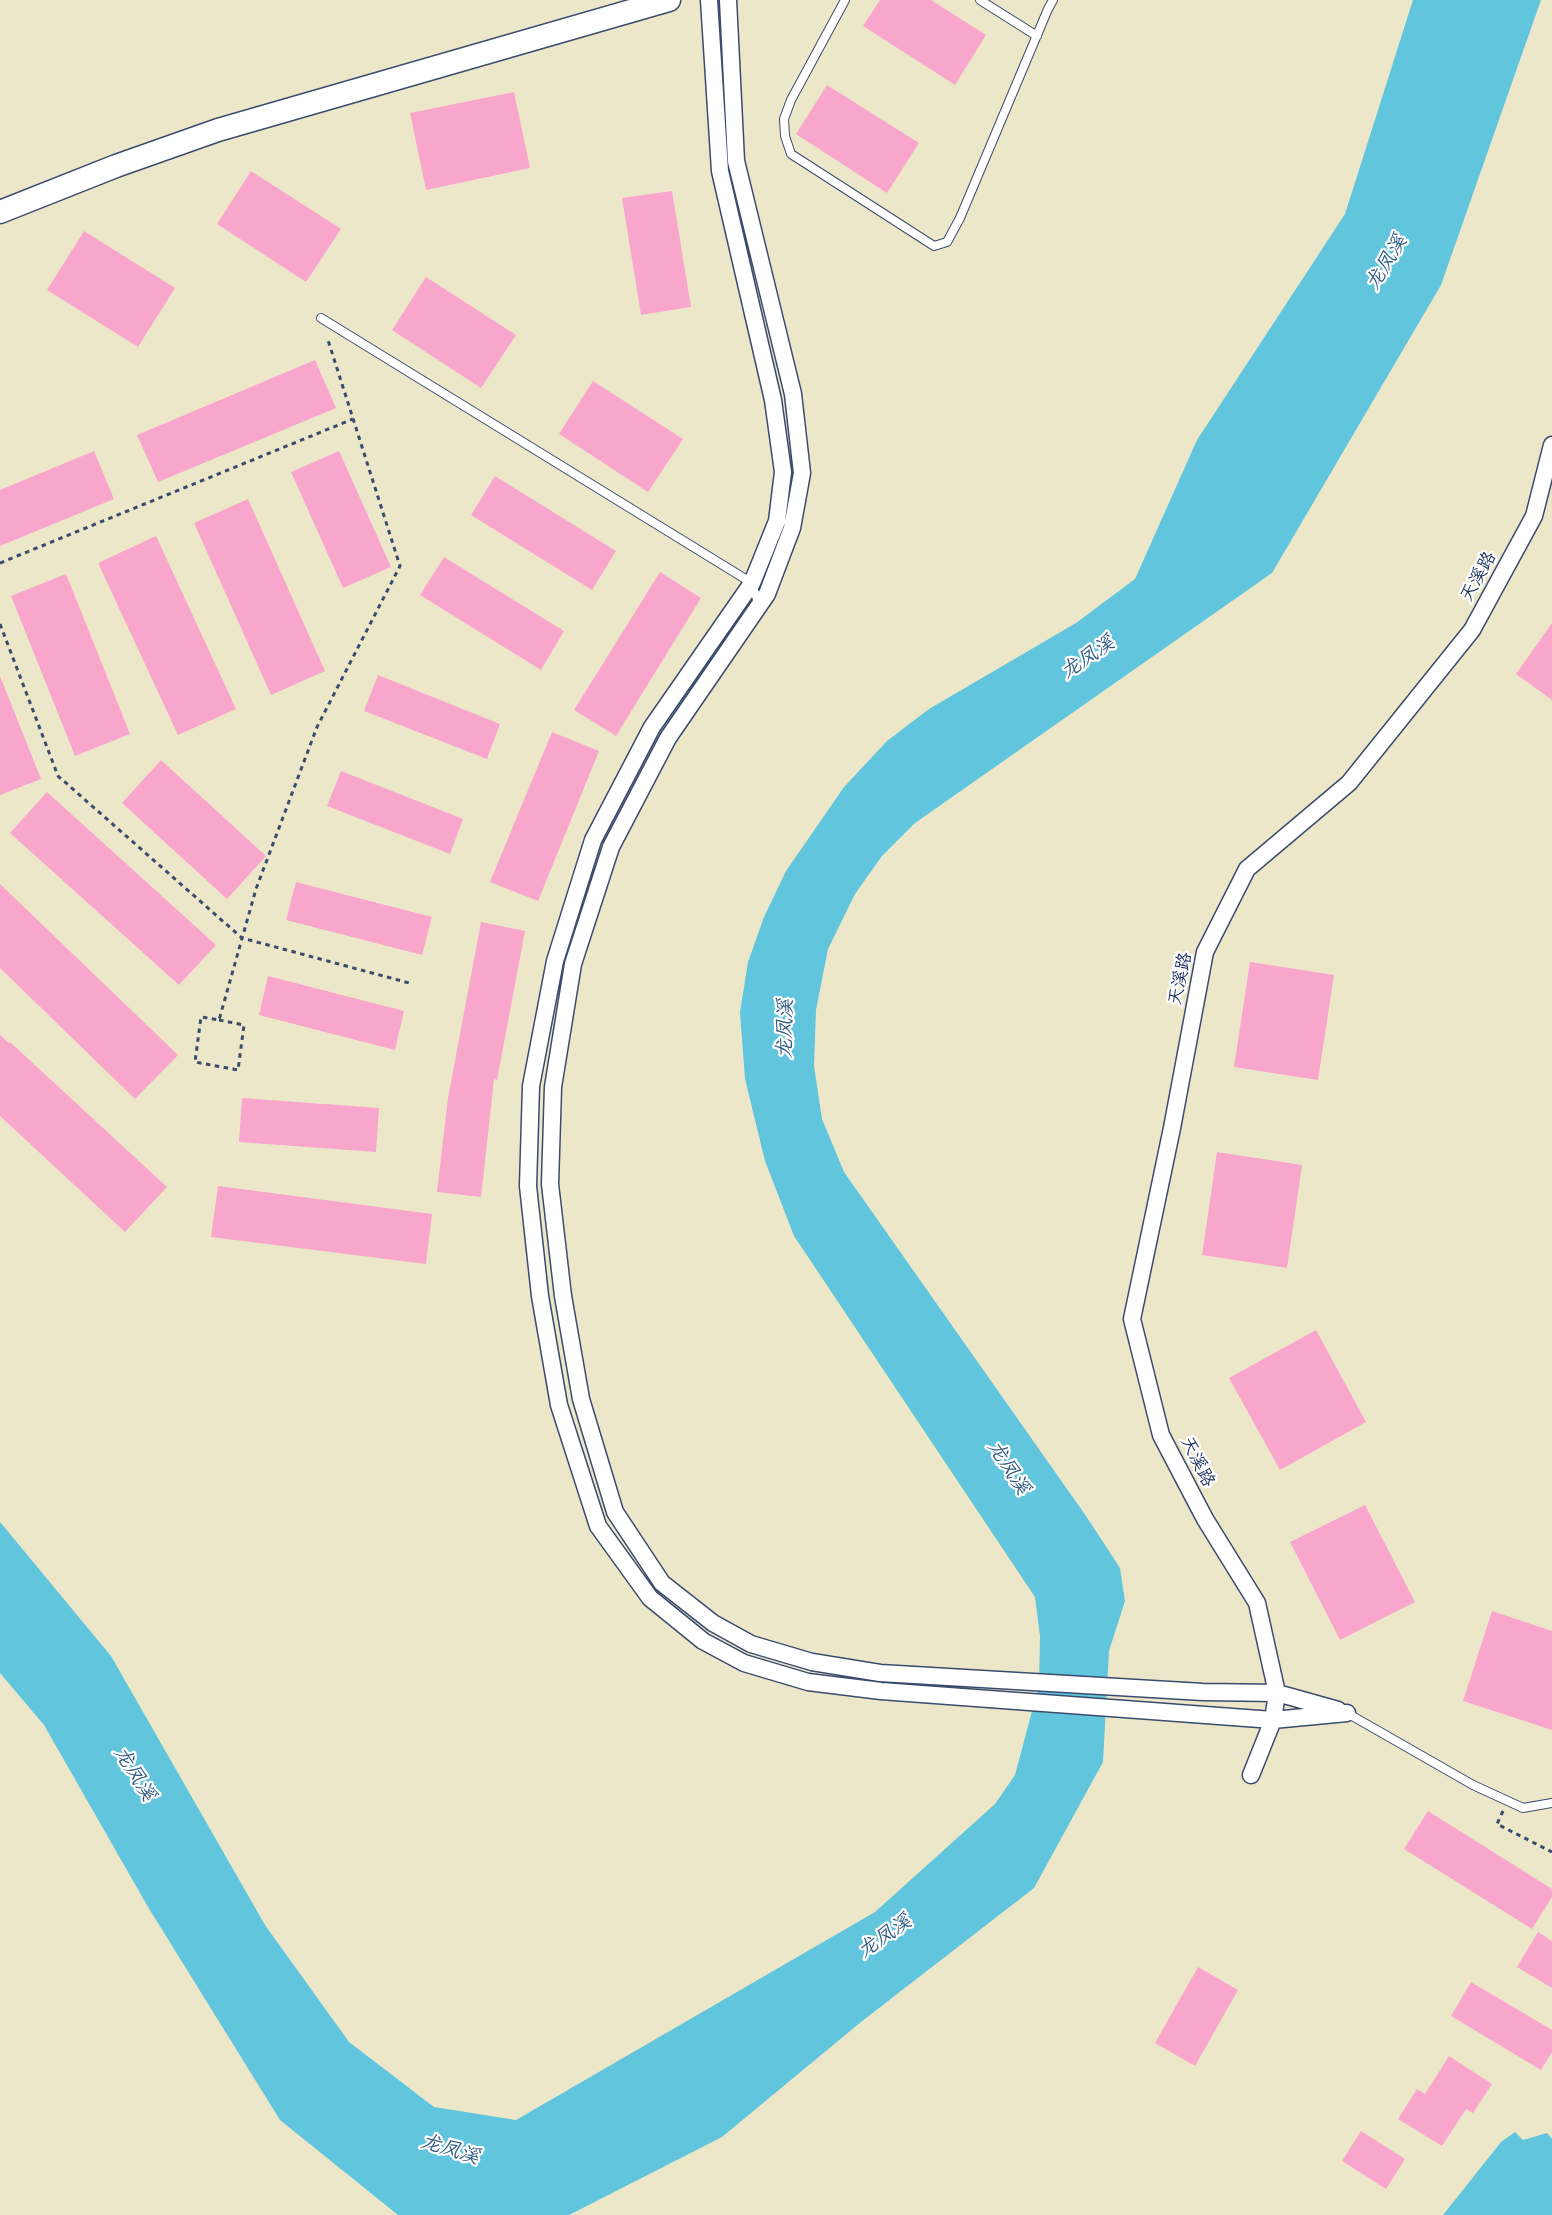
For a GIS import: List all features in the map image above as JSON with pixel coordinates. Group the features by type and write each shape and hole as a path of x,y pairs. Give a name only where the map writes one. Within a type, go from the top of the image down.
{"street":[{"path":"0,212 116,166 218,130 669,0"},
{"path":"709,0 720,171 774,400 783,472 777,521 752,583 652,728 593,840 555,961 535,1063 531,1086 528,1186 540,1296 559,1405 598,1526 650,1598 703,1641 744,1663 808,1682 880,1691 1274,1720 1347,1713"},
{"path":"728,0 736,161 793,394 802,473 792,528 767,594 668,738 611,847 573,964 553,1087 550,1184 563,1296 580,1399 615,1512 662,1583 713,1623 752,1644 812,1662 880,1673 1203,1692 1277,1693 1347,1713"},
{"name":"天溪路","path":"1251,1775 1274,1720 1277,1693 1257,1603 1205,1519 1161,1434 1132,1319 1172,1128 1205,952 1247,869 1349,783 1472,630 1534,516 1552,445"}],"lane":[{"path":"845,0 790,100 783,119 785,136 791,154 934,246 947,242 960,218 1053,0"},
{"path":"980,0 1036,36"},
{"path":"321,318 752,583 759,606"},
{"path":"752,583 774,576"},
{"path":"1347,1713 1473,1785 1523,1808 1552,1803"}],"path":[{"path":"219,1020 256,889 317,727 400,566 321,318"},
{"path":"0,563 353,419"},
{"path":"0,624 58,776 242,938 413,984"},
{"path":"201,1017 219,1020 244,1025 238,1070 195,1062 201,1017"},
{"path":"1508,1801 1497,1824 1552,1852"}],"water":[{"name":"龙凤溪","path":"1413,0 1541,0 1441,285 1272,573 915,823 882,856 855,894 828,949 816,1010 814,1066 822,1119 844,1172 1086,1516 1120,1568 1125,1601 1109,1651 1103,1762 1034,1888 861,2022 722,2137 569,2215 398,2215 280,2120 148,1907 44,1725 0,1673 0,1522 111,1656 265,1925 349,2042 434,2107 516,2120 875,1912 995,1804 1015,1775 1039,1685 1040,1636 1035,1597 794,1236 765,1161 745,1079 740,1012 748,962 764,917 786,871 844,787 887,741 929,709 1076,623 1135,579 1197,440 1345,214"},
{"path":"1515,2132 1523,2140 1547,2133 1552,2139 1552,2215 1443,2215 1501,2142"}],"building":[{"path":"880,0 931,0 986,35 955,85 863,26"},
{"path":"827,85 919,143 887,193 796,134"},
{"path":"514,92 530,168 426,190 410,113"},
{"path":"251,171 341,229 306,282 217,224"},
{"path":"672,191 691,307 641,315 622,198"},
{"path":"84,231 175,288 138,347 47,290"},
{"path":"426,277 516,335 481,388 392,330"},
{"path":"315,360 336,408 158,482 137,435"},
{"path":"593,381 683,439 648,492 559,434"},
{"path":"94,451 114,499 0,546 0,490"},
{"path":"339,451 391,567 343,588 291,472"},
{"path":"495,476 616,551 592,590 471,515"},
{"path":"248,499 325,671 271,695 194,523"},
{"path":"156,536 236,709 178,735 98,563"},
{"path":"444,557 564,631 541,670 420,595"},
{"path":"660,572 701,598 616,736 574,710"},
{"path":"66,574 130,734 75,756 11,596"},
{"path":"1552,623 1552,700 1516,674"},
{"path":"378,675 500,724 487,759 364,711"},
{"path":"0,676 41,779 0,795"},
{"path":"552,732 599,751 538,901 490,882"},
{"path":"161,760 266,856 227,899 122,803"},
{"path":"341,771 463,819 450,854 327,806"},
{"path":"47,792 216,945 179,985 10,833"},
{"path":"296,882 432,917 422,955 286,920"},
{"path":"0,884 178,1055 135,1099 0,968"},
{"path":"481,922 525,931 497,1080 494,1079 481,1197 437,1192 448,1098"},
{"path":"1250,962 1334,975 1318,1080 1234,1067"},
{"path":"268,976 404,1011 395,1050 259,1015"},
{"path":"0,1035 167,1187 125,1232 0,1116"},
{"path":"242,1098 379,1108 376,1152 239,1142"},
{"path":"1217,1152 1302,1165 1287,1268 1202,1255"},
{"path":"218,1186 432,1214 426,1264 211,1237"},
{"path":"1316,1330 1366,1422 1280,1470 1229,1378"},
{"path":"1365,1505 1415,1602 1340,1640 1290,1542"},
{"path":"1492,1611 1552,1631 1552,1730 1463,1701"},
{"path":"1428,1811 1552,1889 1552,1897 1532,1929 1404,1849"},
{"path":"1538,1932 1552,1941 1552,1988 1517,1967"},
{"path":"1198,1967 1238,1990 1195,2066 1155,2043"},
{"path":"1471,1982 1552,2030 1552,2052 1541,2070 1451,2016"},
{"path":"1449,2056 1492,2084 1473,2113 1466,2109 1442,2146 1398,2119 1417,2089 1425,2094"},
{"path":"1361,2131 1405,2159 1386,2189 1342,2161"}]}
